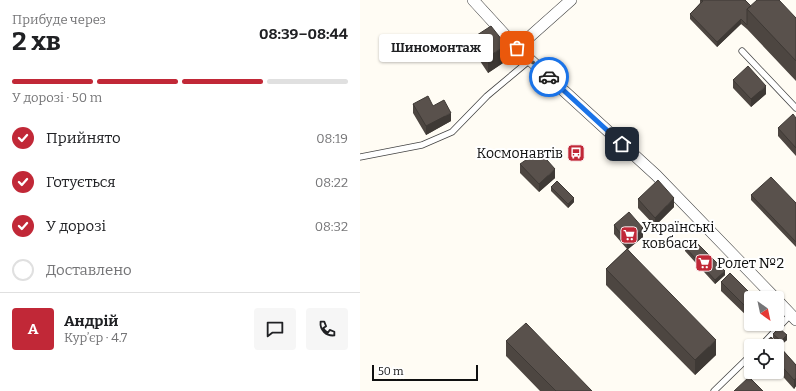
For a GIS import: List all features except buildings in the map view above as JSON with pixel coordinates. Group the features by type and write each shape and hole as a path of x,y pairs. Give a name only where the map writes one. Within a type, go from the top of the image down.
{"street":[{"path":"473,0 517,48 656,175 768,291"},
{"path":"517,48 572,0"},
{"path":"784,307 793,317"}],"lane":[{"path":"742,51 796,108"},
{"path":"360,157 422,145 452,132 488,96 530,60"},
{"path":"769,339 793,317"},
{"path":"714,391 744,362"}],"way so far":[{"path":"517,48 549,77"}],"place":[{"name":"Шиномонтаж","path":"517,48"},
{"name":"Космонавтів","path":"576,153"},
{"name":"Українські ковбаси","path":"629,235"},
{"name":"Ролет №2","path":"704,263"}],"route":[{"path":"549,77 622,144"}]}
